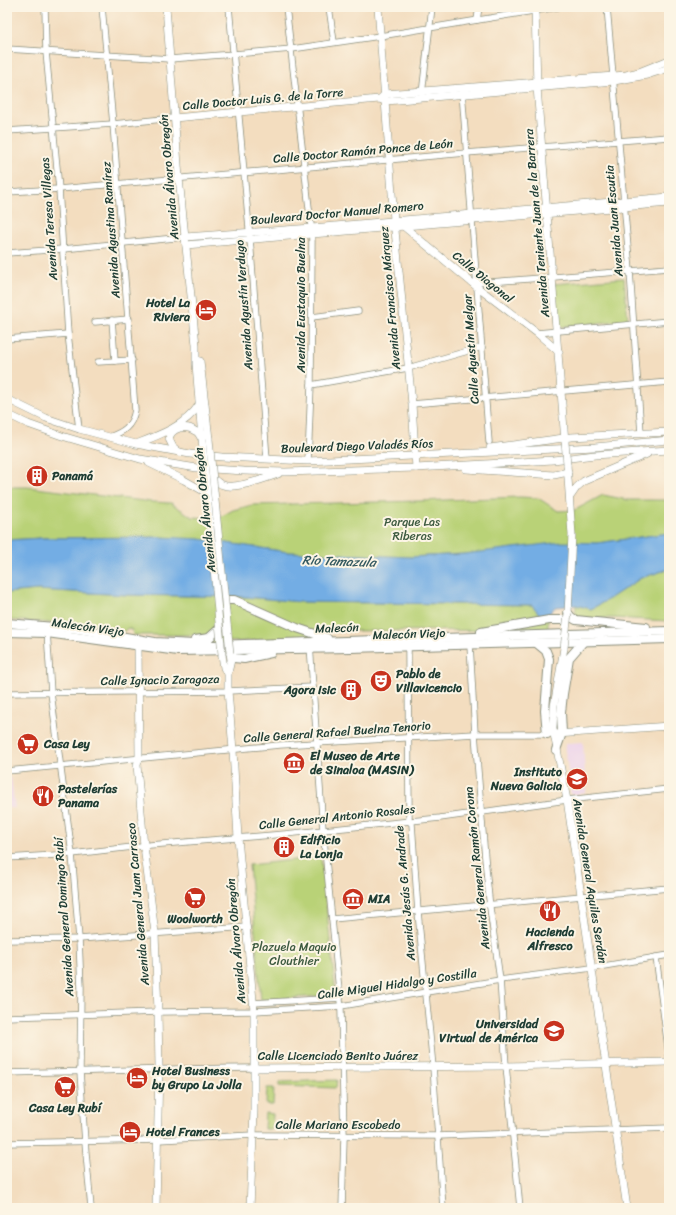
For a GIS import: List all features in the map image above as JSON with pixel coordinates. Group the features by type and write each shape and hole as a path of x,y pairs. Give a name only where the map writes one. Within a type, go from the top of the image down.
{"main road":[{"name":"Avenida Álvaro Obregón","path":"166,7 179,178 196,345 203,381 207,493 220,628 228,654"},
{"name":"Avenida Francisco Márquez","path":"378,7 383,98 412,404 416,468"},
{"name":"Avenida Teniente Juan de la Barrera","path":"535,9 537,84 565,440"},
{"name":"Calle Doctor Luis G. de la Torre","path":"614,79 639,72 669,60"},
{"name":"Calle Doctor Luis G. de la Torre","path":"174,118 422,94 614,79 647,75 669,68"},
{"name":"Boulevard Doctor Manuel Romero","path":"394,223 404,226 471,218 623,204 669,197"},
{"name":"Boulevard Doctor Manuel Romero","path":"623,204 669,203"},
{"name":"Boulevard Doctor Manuel Romero","path":"185,236 250,235 471,218"},
{"name":"Calle Diagonal","path":"404,226 559,352"},
{"name":"Boulevard Doctor Manuel Romero","path":"186,245 250,235"},
{"name":"Avenida Álvaro Obregón","path":"196,345 199,405 213,478 225,600 228,654 224,668 228,673 238,838 254,1003 255,1068 250,1208"},
{"name":"Boulevard Diego Valadés Ríos","path":"7,399 46,418 79,429 136,444 206,456 308,461 595,448 669,440"},
{"path":"136,444 167,432 191,416 199,405"},
{"name":"Boulevard Diego Valadés Ríos","path":"7,414 28,424 62,436 140,459 197,468 244,472 457,466 669,450"},
{"path":"179,452 173,447 169,439 171,434 177,429 185,427 190,428 205,439"},
{"path":"451,454 466,450 530,443 669,432"},
{"path":"556,750 553,724 556,693 568,616 572,535 565,440"},
{"path":"570,498 577,487 584,481 654,452"},
{"path":"140,459 207,493"},
{"path":"457,466 462,469 554,475 568,468"},
{"path":"213,478 222,485 230,486 253,482 285,472"},
{"path":"225,600 234,600 312,634 336,640"},
{"path":"458,636 568,616 576,620 648,627 667,631"},
{"name":"Malecón","path":"7,623 47,629 78,629 139,640 167,643 213,644 310,645 336,640 667,631"},
{"path":"167,643 209,638 220,628"},
{"name":"Malecón Viejo","path":"7,632 47,629 138,646 178,651 284,649 310,645 470,645 669,639"},
{"path":"535,642 546,651 549,660 545,711 554,734"},
{"path":"554,734 561,712 568,662 574,651 583,642"},
{"name":"Avenida General Juan Carrasco","path":"138,646 140,759 137,766 144,846 155,933 158,1012 159,1068 156,1208"},
{"path":"228,654 234,658 242,660 284,649"},
{"name":"Calle General Rafael Buelna Tenorio","path":"554,734 669,726"},
{"name":"Avenida General Aquiles Serdán","path":"556,750 567,800 627,1208"},
{"name":"Calle Licenciado Benito Juárez","path":"255,1068 506,1066 669,1062"}],"street":[{"name":"Avenida Teresa Villegas","path":"45,7 46,52 59,189 68,334 79,429"},
{"name":"Avenida Agustina Ramírez","path":"102,7 135,398 135,414 132,422 126,429 108,437"},
{"name":"Avenida Agustín Verdugo","path":"229,7 250,235 266,459"},
{"name":"Avenida Eustaquio Buelna","path":"286,7 312,231 312,384 308,461"},
{"path":"329,7 334,42"},
{"path":"422,94 432,7"},
{"path":"477,20 479,7"},
{"path":"7,49 170,58 234,54 292,49 430,28 535,9 558,7"},
{"name":"Avenida Juan Escutia","path":"607,7 630,271 641,434"},
{"name":"Calle Agustín Melgar","path":"462,91 489,442"},
{"name":"Calle Doctor Luis G. de la Torre","path":"7,131 113,124 174,118"},
{"name":"Calle Doctor Ramón Ponce de León","path":"7,192 59,189 466,153 669,137"},
{"name":"Boulevard Doctor Manuel Romero","path":"7,253 63,249 185,236"},
{"path":"477,285 552,277 669,268"},
{"path":"312,317 358,311"},
{"path":"112,320 115,361"},
{"path":"95,322 129,320"},
{"path":"536,333 669,321"},
{"path":"7,339 68,334"},
{"path":"312,384 408,368 482,347"},
{"path":"98,362 132,360"},
{"path":"412,404 669,382"},
{"name":"Avenida General Domingo Rubí","path":"47,629 51,693 72,854 79,939 81,1014 80,1072 91,1208"},
{"path":"310,645 324,830 341,1006 344,1137 342,1208"},
{"name":"Avenida General Ramón Corona","path":"470,645 475,734 489,905 500,980 506,1066 520,1208"},
{"name":"Avenida Jesús G. Andrade","path":"408,646 409,821 412,824 418,912 433,1067 443,1208"},
{"name":"Calle Ignacio Zaragoza","path":"7,693 228,691 313,687"},
{"name":"Calle General Rafael Buelna Tenorio","path":"7,771 318,743 475,734 554,734"},
{"name":"Calle General Antonio Rosales","path":"7,858 72,854 324,830 409,821 567,800 669,790"},
{"path":"332,919 669,888"},
{"path":"7,940 79,939 247,927"},
{"name":"Calle Miguel Hidalgo y Costilla","path":"7,1016 158,1012 254,1012 341,1006 500,980 592,968 669,955"},
{"path":"656,957 669,1055"},
{"name":"Calle Miguel Hidalgo y Costilla","path":"254,1003 340,998"},
{"name":"Calle Licenciado Benito Juárez","path":"7,1073 80,1072 159,1068 255,1068"},
{"name":"Calle Mariano Escobedo","path":"7,1143 158,1140 253,1135 344,1137 438,1136 669,1128"}],"shaded area":[{"name":"Instituto Nueva Galicia","path":"583,742 586,793 571,795 565,745 567,743"},
{"path":"7,778 11,778 15,808 7,808"}],"green space":[{"path":"624,278 628,320 558,327 554,284"},
{"name":"Parque Las Riberas","path":"7,487 27,487 171,503 192,517 213,518 220,517 233,510 252,505 520,497 538,498 558,511 575,510 603,495 628,500 669,500 669,533 597,543 550,544 508,550 410,557 288,552 233,544 161,537 41,538 7,540"},
{"path":"669,569 669,621 612,618 575,619 576,605 591,609 641,578"},
{"path":"37,590 127,595 245,597 301,602 532,605 541,616 548,615 548,630 321,631 308,638 208,643 203,635 133,635 132,630 128,628 123,632 51,623 7,620 7,593"},
{"name":"Plazuela Maquio Clouthier","path":"321,857 336,995 261,1000 249,865"},
{"path":"337,1080 336,1088 279,1086 279,1082"},
{"path":"267,1088 274,1088 273,1105 266,1105"},
{"path":"265,1113 273,1114 272,1129 264,1129"}],"water":[{"name":"Río Tamazula","path":"669,533 669,569 641,578 591,609 576,605 555,607 548,615 541,616 532,605 301,602 245,597 127,595 37,590 7,593 7,540 41,538 161,537 200,539 288,552 410,557 464,554 562,542 597,543"}],"place":[{"name":"Hotel La Riviera","path":"206,310"},
{"name":"Panamá","path":"37,476"},
{"name":"Pablo de Villavicencio","path":"381,681"},
{"name":"Agora Isic","path":"351,690"},
{"name":"Casa Ley","path":"28,744"},
{"name":"El Museo de Arte de Sinaloa (MASIN)","path":"294,763"},
{"name":"Instituto Nueva Galicia","path":"577,779"},
{"name":"Pastelerías Panama","path":"43,796"},
{"name":"Edificio La Lonja","path":"284,847"},
{"name":"Woolworth","path":"195,898"},
{"name":"MIA","path":"353,899"},
{"name":"Hacienda Alfresco","path":"550,911"},
{"name":"Universidad Virtual de América","path":"554,1031"},
{"name":"Hotel Business by Grupo La Jolla","path":"137,1078"},
{"name":"Casa Ley Rubí","path":"65,1087"},
{"name":"Hotel Frances","path":"130,1132"}]}
